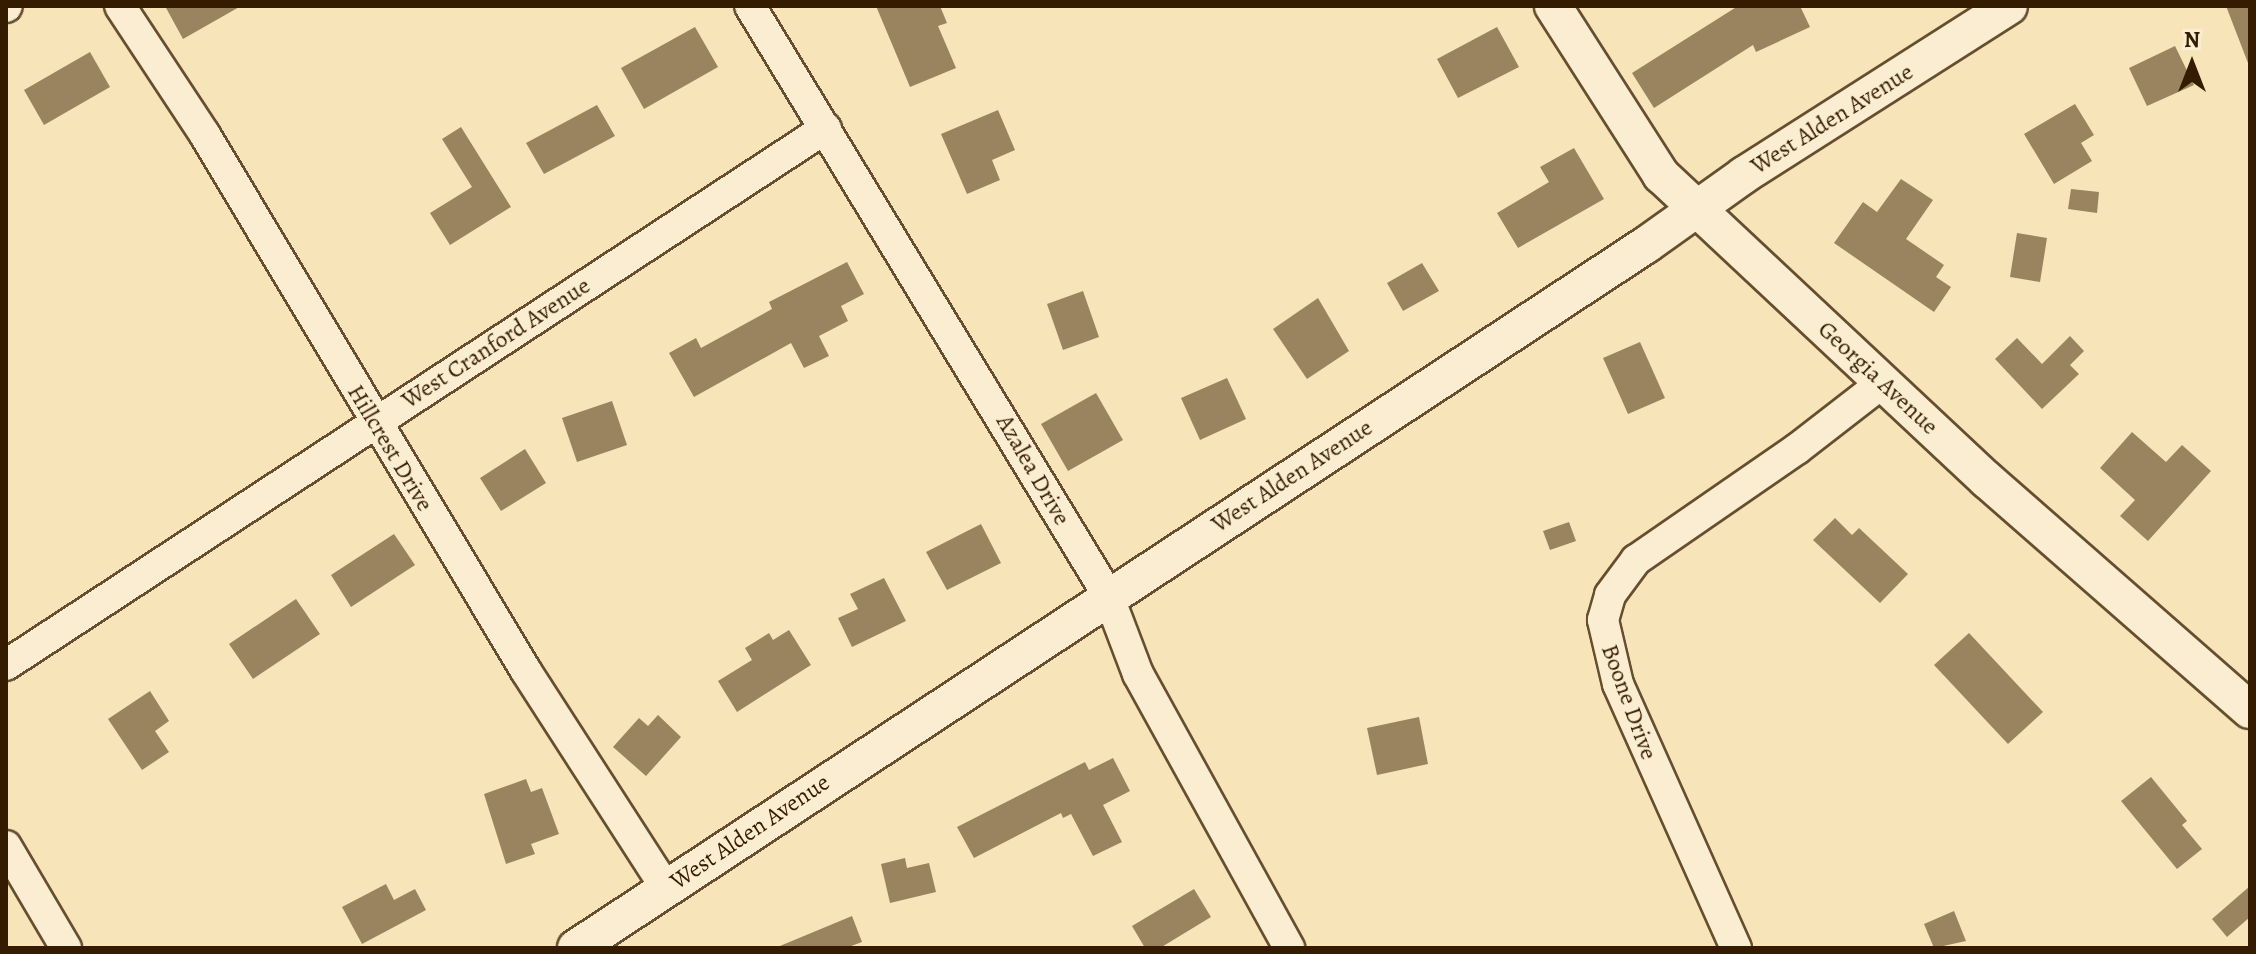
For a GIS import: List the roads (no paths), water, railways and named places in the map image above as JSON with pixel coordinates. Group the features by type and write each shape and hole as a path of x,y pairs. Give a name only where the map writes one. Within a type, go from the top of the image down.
{"street":[{"name":"Hillcrest Drive","path":"120,6 205,135 374,423 666,888"},
{"name":"Azalea Drive","path":"750,6 1108,595 1138,674 1289,948"},
{"name":"Georgia Avenue","path":"1553,6 1661,175 1882,383 2250,710"},
{"name":"West Alden Avenue","path":"576,948 1108,595 2009,6"},
{"name":"West Cranford Avenue","path":"6,665 826,128"},
{"name":"Boone Drive","path":"1736,948 1618,684 1603,620 1610,595 1636,560 1797,449 1882,383"},
{"path":"6,846 66,948"}]}
